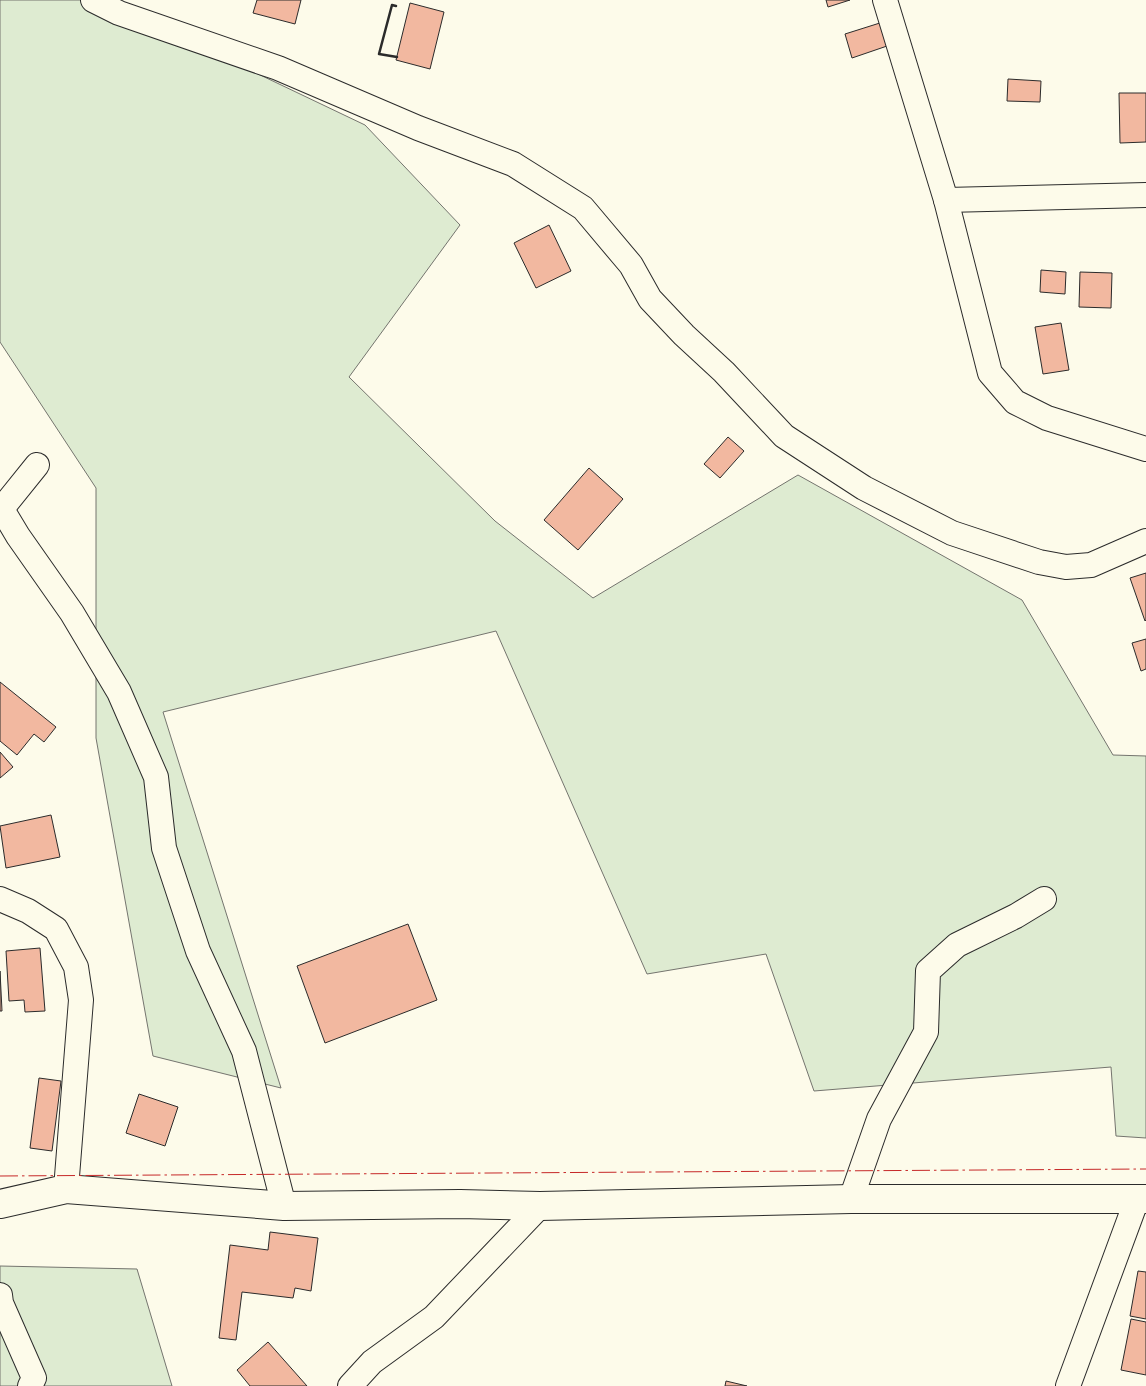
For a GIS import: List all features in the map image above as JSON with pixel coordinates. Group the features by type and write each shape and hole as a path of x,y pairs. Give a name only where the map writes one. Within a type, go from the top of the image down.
{"street":[{"path":"93,0 119,13 278,68 418,128 513,164 583,208 630,265 650,299 684,335 724,372 784,436 864,488 952,533 1039,562 1066,567 1091,565 1146,541"},
{"path":"885,0 946,200 990,374 1015,402 1047,418 1146,449"},
{"path":"946,200 1146,195"},
{"path":"37,465 1,508 72,613 118,692 156,777 164,848 198,951 244,1051 284,1206"},
{"path":"0,899 28,911 56,929 76,966 81,1000 66,1189"},
{"path":"851,1199 879,1118 926,1032 928,971 957,945 1016,916 1044,899"},
{"path":"0,1204 66,1189 284,1206 460,1204 540,1206 851,1199 1142,1199 1068,1386"},
{"path":"350,1386 372,1362 434,1317 540,1206"},
{"path":"0,1295 1,1303 34,1378 30,1386"}],"green space":[{"path":"0,0 103,0 365,125 460,225 349,377 495,521 593,598 798,475 1022,600 1113,755 1146,756 1146,1138 1116,1136 1111,1067 814,1091 766,954 647,974 496,631 163,712 281,1088 153,1056 96,738 96,488 0,342"},
{"path":"0,1266 137,1269 172,1386 0,1386"}],"building":[{"path":"257,0 301,0 295,24 253,13"},
{"path":"826,0 850,0 828,7"},
{"path":"410,3 444,12 430,69 396,60"},
{"path":"883,22 890,45 852,58 845,34"},
{"path":"1008,79 1041,81 1040,102 1007,101"},
{"path":"1119,93 1146,93 1146,142 1120,143"},
{"path":"549,225 571,271 536,288 514,243"},
{"path":"1041,270 1066,272 1065,294 1040,292"},
{"path":"1080,272 1112,273 1111,308 1079,307"},
{"path":"1061,323 1069,370 1043,374 1035,327"},
{"path":"728,437 744,451 720,478 704,464"},
{"path":"589,468 623,499 578,550 544,520"},
{"path":"1146,573 1146,620 1145,621 1130,578"},
{"path":"1146,639 1146,669 1141,671 1132,643"},
{"path":"0,682 56,727 44,742 34,734 17,755 0,741"},
{"path":"0,752 13,767 0,778"},
{"path":"51,815 60,857 6,868 0,826"},
{"path":"408,924 437,1000 325,1043 297,966"},
{"path":"40,948 45,1011 25,1012 24,1000 9,1001 6,951"},
{"path":"0,971 2,1011 0,1011"},
{"path":"39,1078 61,1081 52,1151 30,1148"},
{"path":"139,1094 178,1107 165,1146 126,1133"},
{"path":"270,1232 318,1238 311,1291 295,1288 293,1298 242,1292 236,1340 219,1338 230,1245 268,1250"},
{"path":"1138,1271 1146,1272 1146,1319 1130,1316"},
{"path":"1131,1319 1146,1322 1146,1375 1121,1370"},
{"path":"268,1342 307,1386 250,1386 237,1370"},
{"path":"726,1381 747,1386 725,1386"}],"wall":[{"path":"396,6 392,5 379,54 397,57"}],"power":[{"path":"0,1176 1146,1169"}]}
